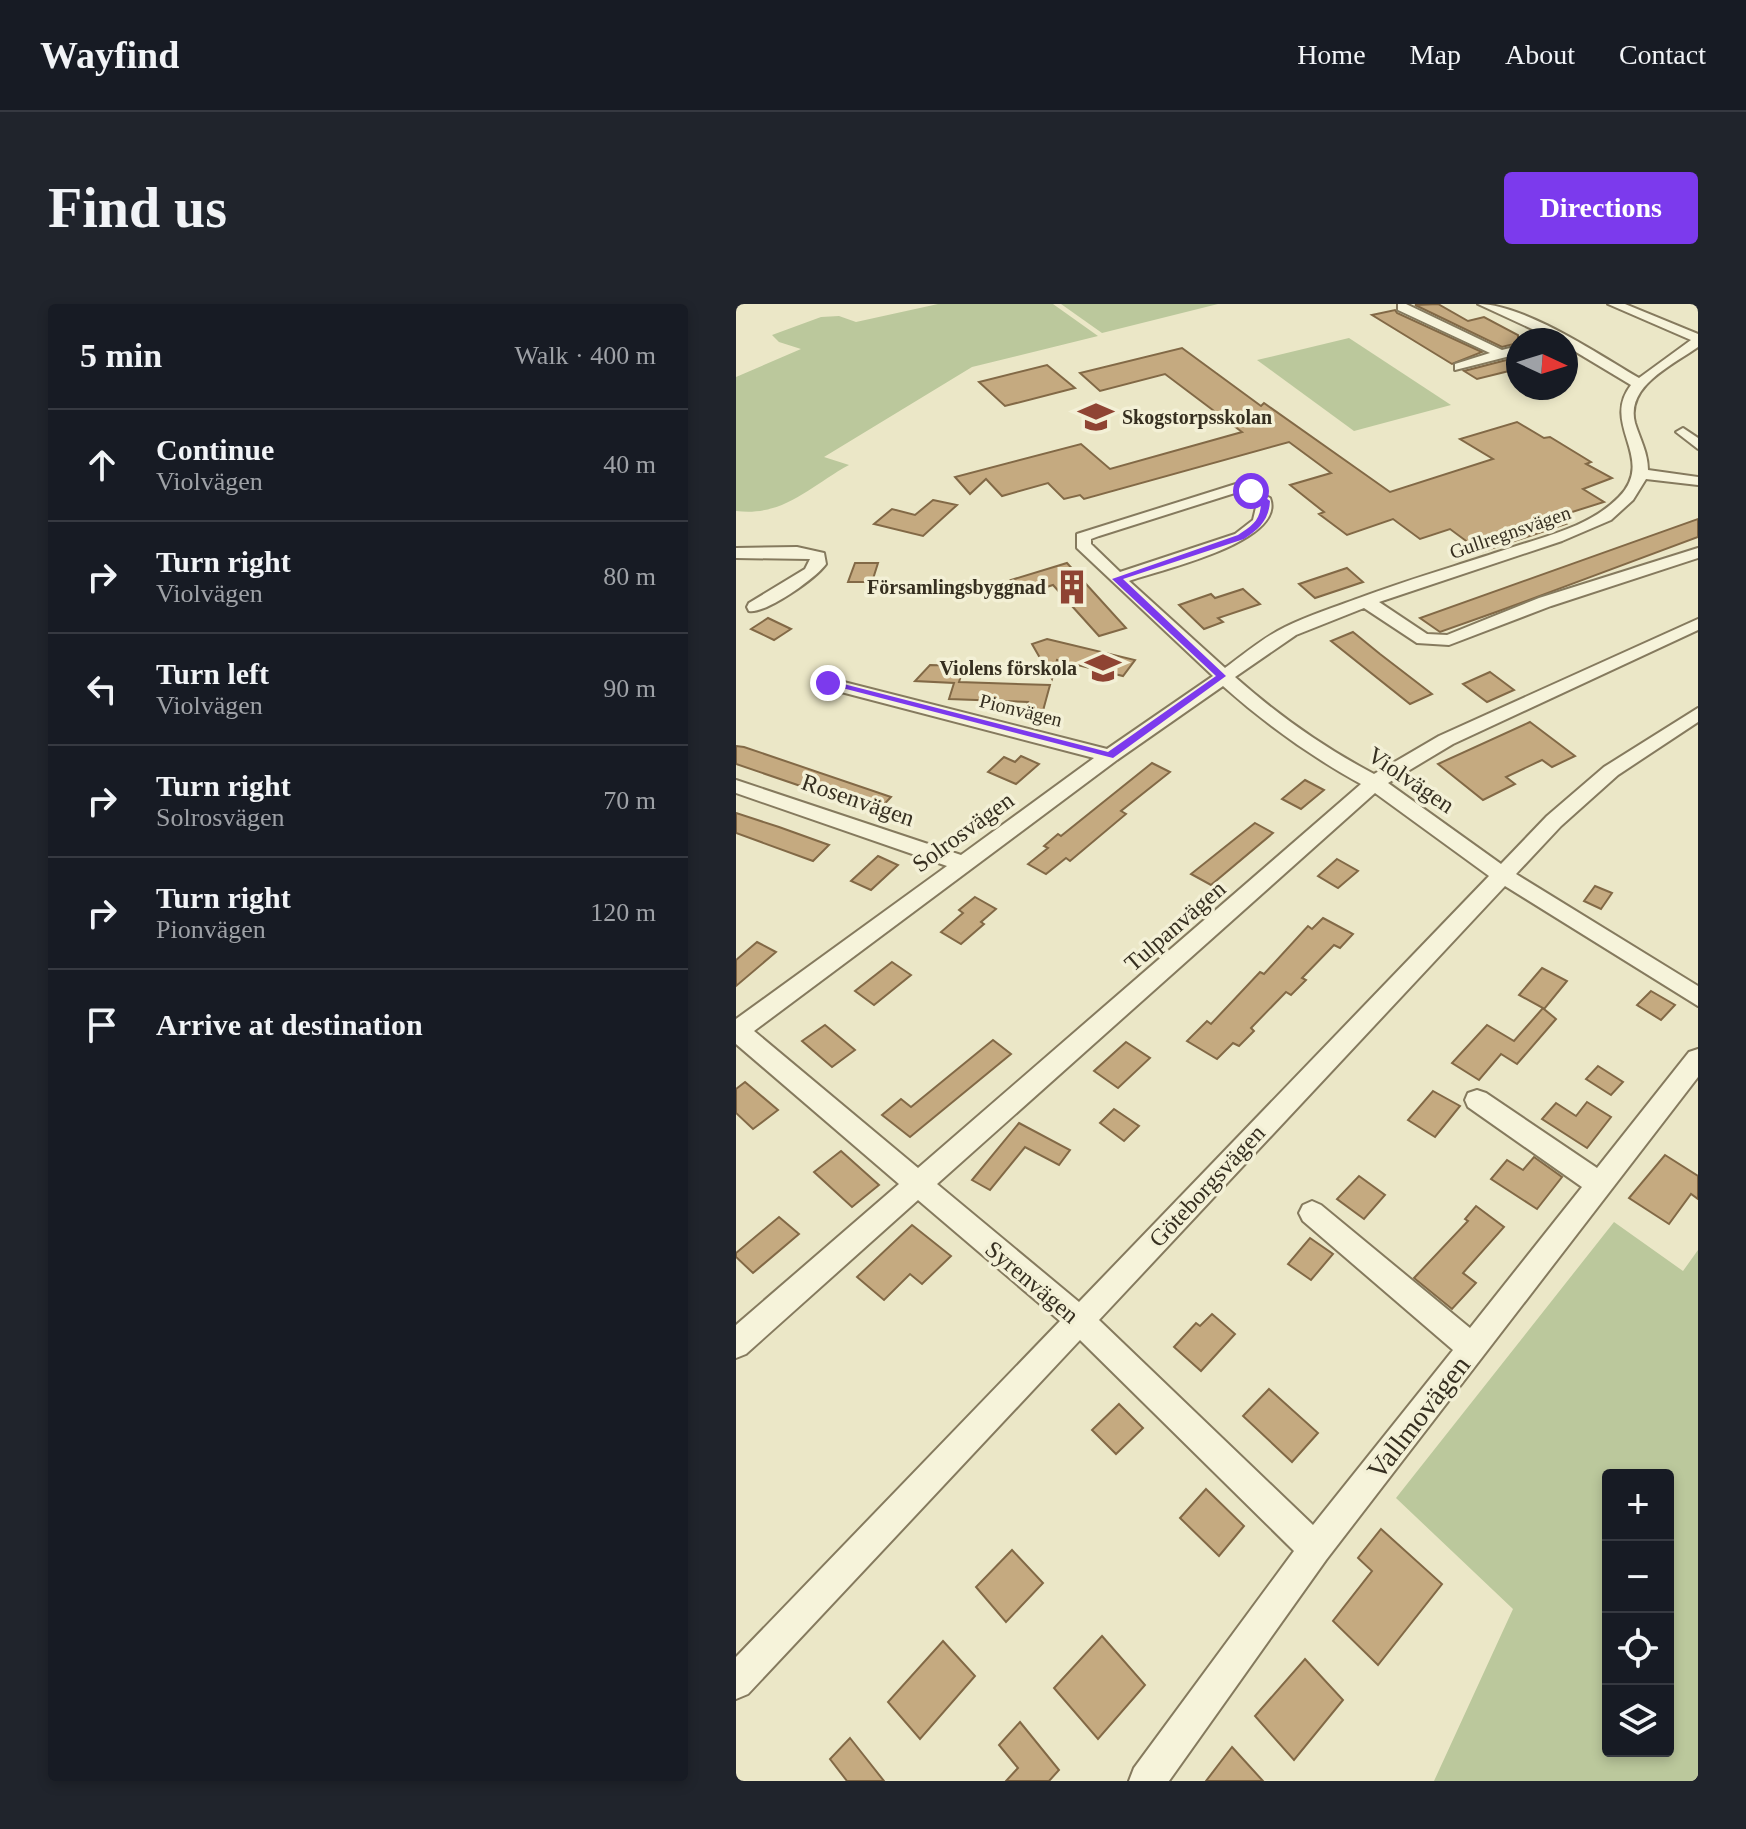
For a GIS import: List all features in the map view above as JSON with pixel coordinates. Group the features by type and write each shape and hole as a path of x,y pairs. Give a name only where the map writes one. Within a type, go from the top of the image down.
{"street":[{"path":"1484,304 1536,328"},
{"path":"1614,304 1698,340"},
{"path":"1402,307 1501,354"},
{"path":"1698,340 1639,384 1628,398 1626,410 1641,459 1641,474 1698,481"},
{"path":"1578,349 1639,384"},
{"path":"1460,367 1506,353"},
{"path":"1683,432 1698,445"},
{"name":"Gullregnsvägen","path":"1222,676 1302,624 1591,525 1618,508 1634,489 1641,474"},
{"name":"Violvägen","path":"1117,579 1241,537 1256,527 1265,513 1265,501 1239,487 1083,537 1083,545 1117,579 1222,676 1275,722 1316,751 1374,783 1501,874 1698,997"},
{"path":"736,553 797,552 818,556 818,564 811,572 755,607"},
{"path":"1366,601 1423,639 1449,640 1545,602 1698,553"},
{"name":"Tulpanvägen","path":"736,1344 1374,783 1446,740 1698,624"},
{"name":"Solrosvägen","path":"736,1031 1222,676"},
{"name":"Pionvägen","path":"828,683 1110,756"},
{"name":"Göteborgsvägen","path":"736,1682 1501,874 1554,821 1611,771 1698,714"},
{"name":"Rosenvägen","path":"736,786 964,864"},
{"name":"Syrenvägen","path":"736,1031 1079,1320 1315,1549"},
{"name":"Vallmovägen","path":"1147,1781 1315,1549 1598,1183 1698,1059"},
{"path":"1477,1100 1598,1183"},
{"path":"1312,1213 1472,1348"}],"green space":[{"path":"938,304 1053,304 1098,336 972,367 824,457 849,465 796,498 768,509 736,511 736,377 801,349 779,342 772,335 821,317 839,316 856,322"},
{"path":"1061,304 1218,304 1102,333"},
{"path":"1349,338 1451,405 1354,431 1257,360"},
{"path":"1614,1222 1683,1271 1698,1250 1698,1781 1434,1781 1513,1609 1396,1498"}],"building":[{"path":"1438,304 1468,321 1484,317 1506,329 1506,346 1502,347 1415,305"},
{"path":"1395,310 1482,352 1452,364 1372,315"},
{"path":"1182,348 1261,406 1264,403 1390,492 1493,459 1460,439 1517,422 1544,438 1550,437 1591,462 1586,464 1612,478 1583,489 1604,502 1556,517 1566,524 1481,552 1450,529 1420,539 1393,519 1347,535 1319,514 1324,512 1290,485 1331,473 1289,442 1084,499 1080,495 1064,499 1048,483 1002,496 986,479 970,494 955,477 1081,444 1110,469 1242,432 1165,374 1100,391 1080,373"},
{"path":"1506,360 1506,372 1477,379 1464,371"},
{"path":"1047,365 1075,388 1005,406 979,382"},
{"path":"933,500 957,505 923,536 874,524 892,509 915,515"},
{"path":"1698,519 1698,537 1499,611 1440,632 1420,618"},
{"path":"855,563 878,563 872,582 848,582"},
{"name":"Församlingsbyggnad","path":"1067,563 1126,628 1099,636 1053,585 1024,594 1011,580"},
{"path":"1347,568 1363,582 1315,598 1299,584"},
{"path":"1243,589 1260,604 1218,618 1223,622 1204,629 1179,605 1211,594 1215,598"},
{"path":"768,618 791,629 774,640 751,629"},
{"path":"1353,632 1432,694 1410,704 1331,641"},
{"path":"1047,639 1135,660 1123,676 1057,660 1052,679 1032,644"},
{"path":"930,665 964,666 959,682 1050,685 1041,718 1024,717 1028,702 949,699 954,683 915,681"},
{"path":"1490,672 1514,690 1487,702 1463,684"},
{"path":"1530,722 1575,756 1552,767 1542,760 1506,777 1515,784 1483,800 1438,764"},
{"path":"736,746 891,797 877,812 736,764"},
{"path":"1021,756 1039,764 1016,784 988,772 1004,757 1015,762"},
{"path":"1152,763 1170,772 1121,811 1126,814 1070,861 1066,858 1046,874 1028,864 1048,848 1044,846 1058,834 1061,836"},
{"path":"1305,780 1324,790 1301,809 1282,799"},
{"path":"736,813 829,845 813,861 736,833"},
{"path":"1255,823 1273,833 1211,885 1191,874"},
{"path":"878,856 898,865 871,890 851,881"},
{"path":"1337,859 1358,871 1338,888 1318,876"},
{"path":"1595,886 1612,893 1601,909 1584,901"},
{"path":"975,897 996,909 961,944 941,932 963,913 959,910"},
{"path":"1323,918 1353,934 1340,948 1334,945 1302,978 1306,980 1291,995 1286,992 1251,1028 1254,1031 1239,1046 1233,1043 1217,1059 1187,1041 1207,1021 1211,1024 1260,972 1264,974 1308,926 1312,929"},
{"path":"757,942 776,952 736,986 736,960"},
{"path":"892,962 911,975 874,1005 855,991"},
{"path":"1542,968 1567,981 1544,1009 1556,1019 1517,1064 1501,1054 1479,1080 1452,1063 1487,1025 1514,1041 1543,1008 1519,995"},
{"path":"1651,991 1675,1005 1661,1020 1637,1005"},
{"path":"825,1025 855,1050 832,1067 802,1041"},
{"path":"993,1040 1011,1054 910,1137 882,1115 901,1099 911,1107"},
{"path":"1126,1042 1150,1058 1118,1088 1094,1071"},
{"path":"1598,1066 1623,1082 1611,1095 1586,1079"},
{"path":"745,1082 778,1110 753,1129 736,1113 736,1089"},
{"path":"1433,1091 1460,1106 1435,1137 1408,1120"},
{"path":"1587,1102 1611,1117 1587,1148 1542,1119 1556,1103 1576,1116"},
{"path":"1114,1109 1139,1126 1124,1141 1100,1123"},
{"path":"1019,1123 1070,1150 1059,1165 1025,1147 990,1190 972,1180"},
{"path":"841,1151 879,1185 852,1207 814,1172"},
{"path":"1665,1155 1698,1176 1698,1199 1691,1194 1669,1224 1629,1198"},
{"path":"1534,1157 1562,1177 1537,1209 1491,1179 1507,1160 1523,1170"},
{"path":"1359,1176 1385,1195 1364,1219 1337,1199"},
{"path":"1476,1206 1504,1227 1463,1273 1476,1283 1452,1309 1414,1278 1468,1221 1465,1219"},
{"path":"779,1217 799,1234 753,1273 736,1257 736,1253"},
{"path":"912,1225 951,1256 922,1284 910,1274 884,1300 857,1277"},
{"path":"1310,1238 1333,1254 1311,1280 1288,1264"},
{"path":"1212,1314 1235,1334 1201,1371 1174,1347 1196,1323 1200,1326"},
{"path":"1269,1389 1318,1433 1292,1462 1243,1416"},
{"path":"1119,1404 1143,1428 1116,1454 1092,1430"},
{"path":"1206,1489 1244,1526 1219,1556 1180,1518"},
{"path":"1381,1529 1442,1584 1378,1665 1333,1621 1372,1571 1358,1558"},
{"path":"1012,1550 1043,1583 1006,1622 976,1587"},
{"path":"1102,1636 1145,1685 1098,1739 1054,1688"},
{"path":"943,1641 975,1676 920,1739 888,1702"},
{"path":"1305,1659 1343,1700 1294,1760 1255,1716"},
{"path":"1020,1722 1059,1770 1049,1781 1006,1781 1018,1768 999,1745"},
{"path":"850,1738 884,1781 847,1781 830,1759"},
{"path":"1232,1747 1263,1781 1206,1781"}],"place":[{"name":"Skogstorpsskolan","path":"1096,417"},
{"name":"Församlingsbyggnad","path":"1072,587"},
{"name":"Violens förskola","path":"1103,668"}],"route":[{"path":"828,683 1110,756 1222,676 1117,579 1241,537 1256,527 1265,513 1265,501 1251,491"}]}
